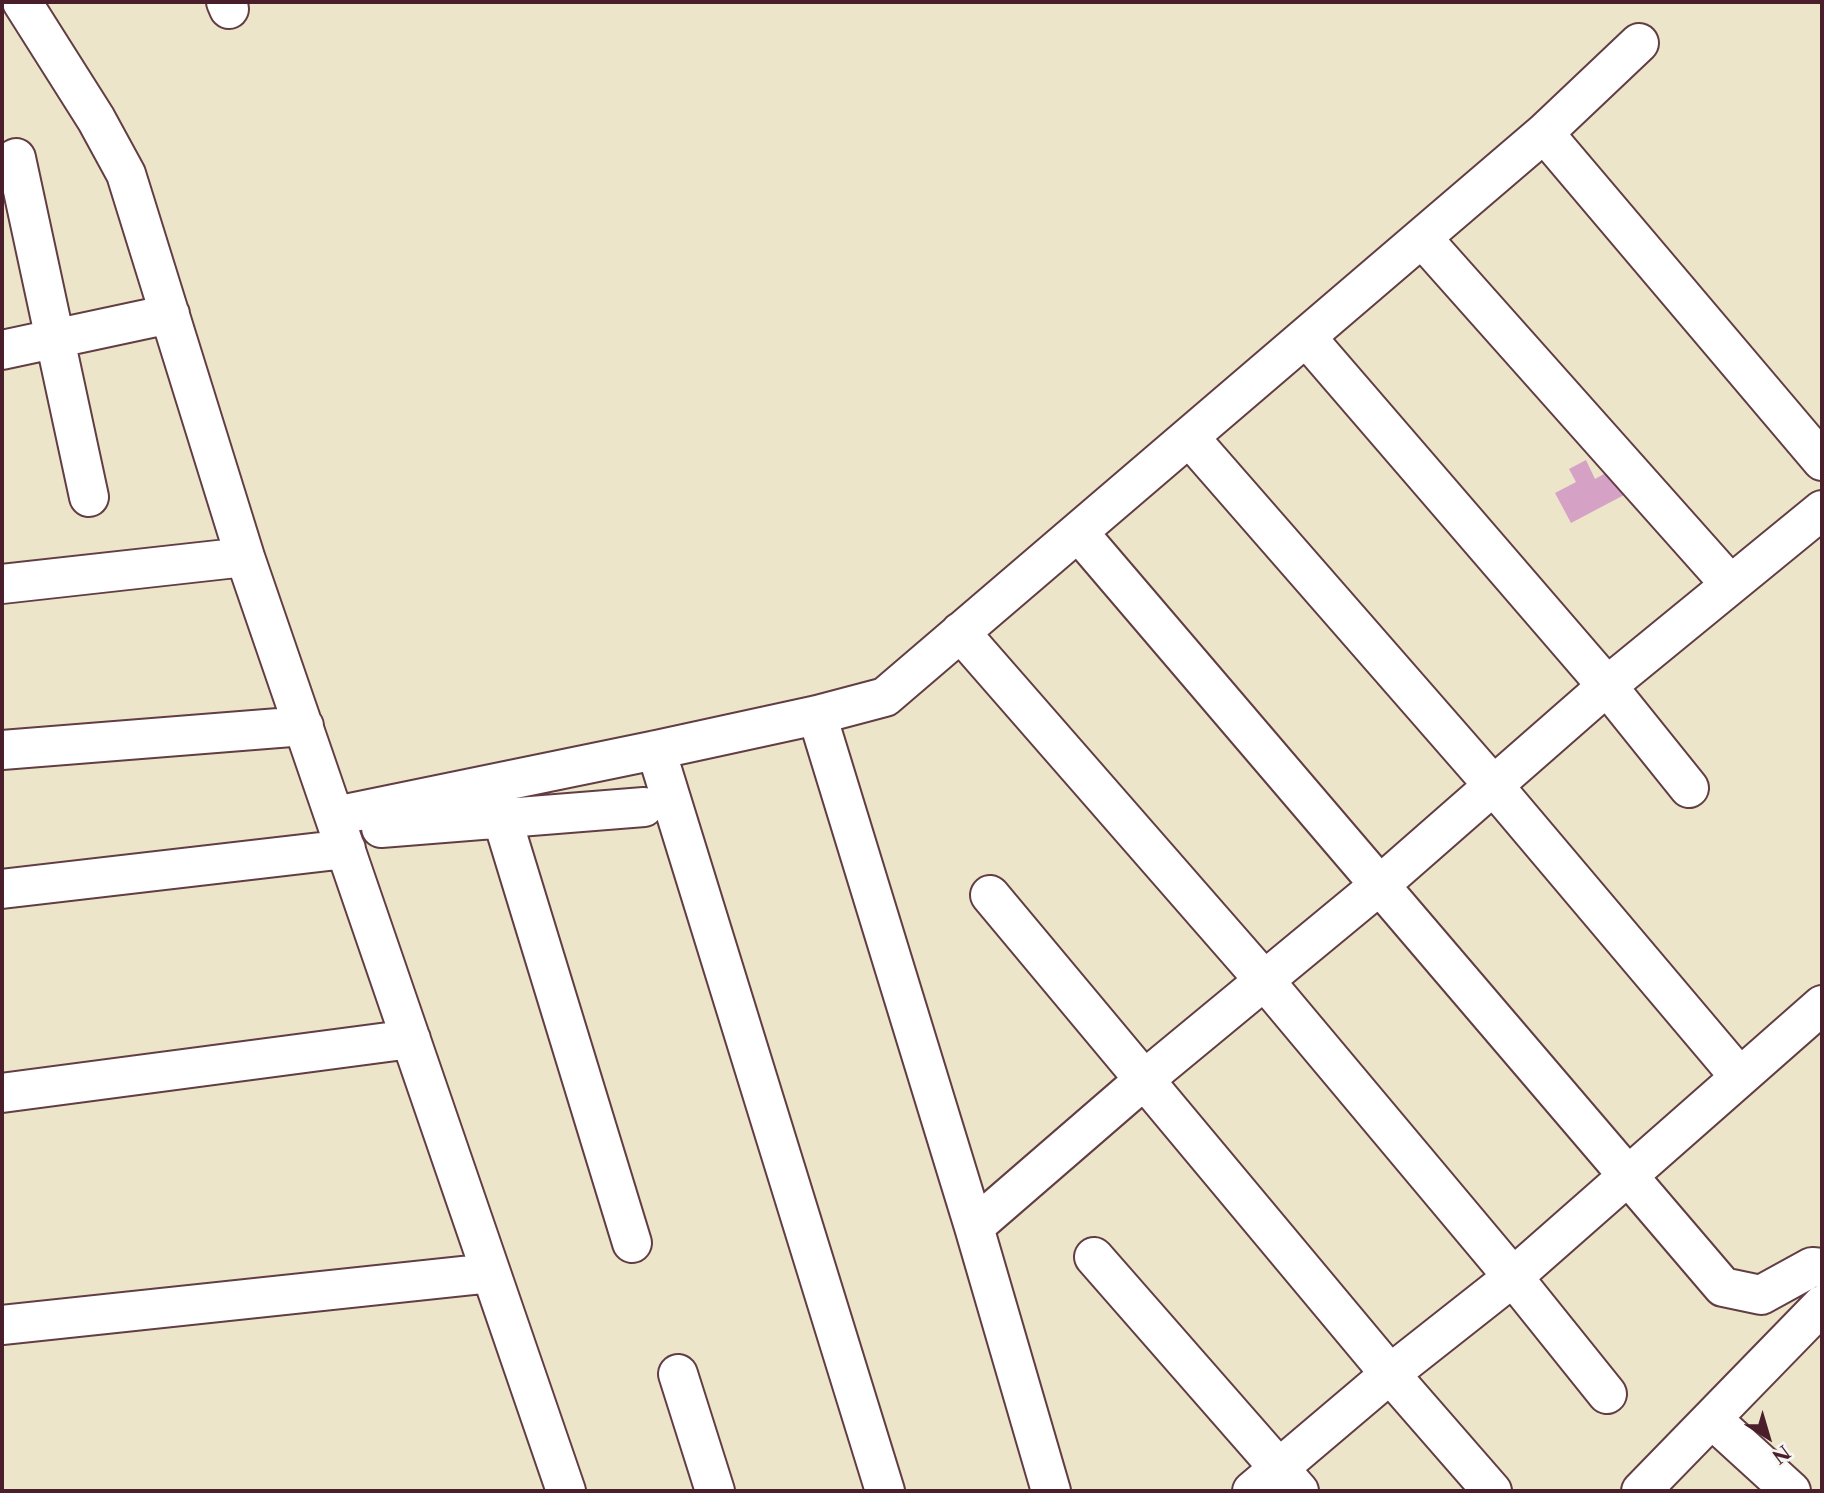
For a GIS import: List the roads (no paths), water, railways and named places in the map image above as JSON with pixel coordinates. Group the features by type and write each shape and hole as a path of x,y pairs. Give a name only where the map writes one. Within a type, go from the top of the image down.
{"street":[{"path":"22,2 96,119 126,173 245,557 566,1491"},
{"path":"340,832 656,750 817,715 885,697 1544,133 1639,43"},
{"path":"1544,133 1822,461"},
{"path":"16,158 89,497"},
{"path":"1422,238 1730,584"},
{"path":"2,349 170,314"},
{"path":"1306,337 1607,685 1689,788"},
{"path":"1189,436 1493,785 1739,1076"},
{"path":"974,1227 1145,1079 1381,884 1607,685 1822,510"},
{"path":"1078,532 1723,1287 1760,1295 1812,1267 1822,1268"},
{"path":"2,584 245,557"},
{"path":"960,632 1264,980 1513,1277 1607,1394"},
{"path":"817,715 974,1227 1051,1491"},
{"path":"2,750 304,726"},
{"path":"656,750 886,1491"},
{"path":"2,889 340,832 644,807"},
{"path":"502,818 632,1243"},
{"path":"990,895 1390,1374 1492,1491"},
{"path":"1094,1257 1277,1484 1390,1374 1513,1277 1822,1004"},
{"path":"2,1093 411,1039"},
{"path":"2,1325 491,1273"},
{"path":"1641,1491 1822,1305"},
{"path":"678,1374 715,1491"},
{"path":"1712,1419 1791,1491"}]}
